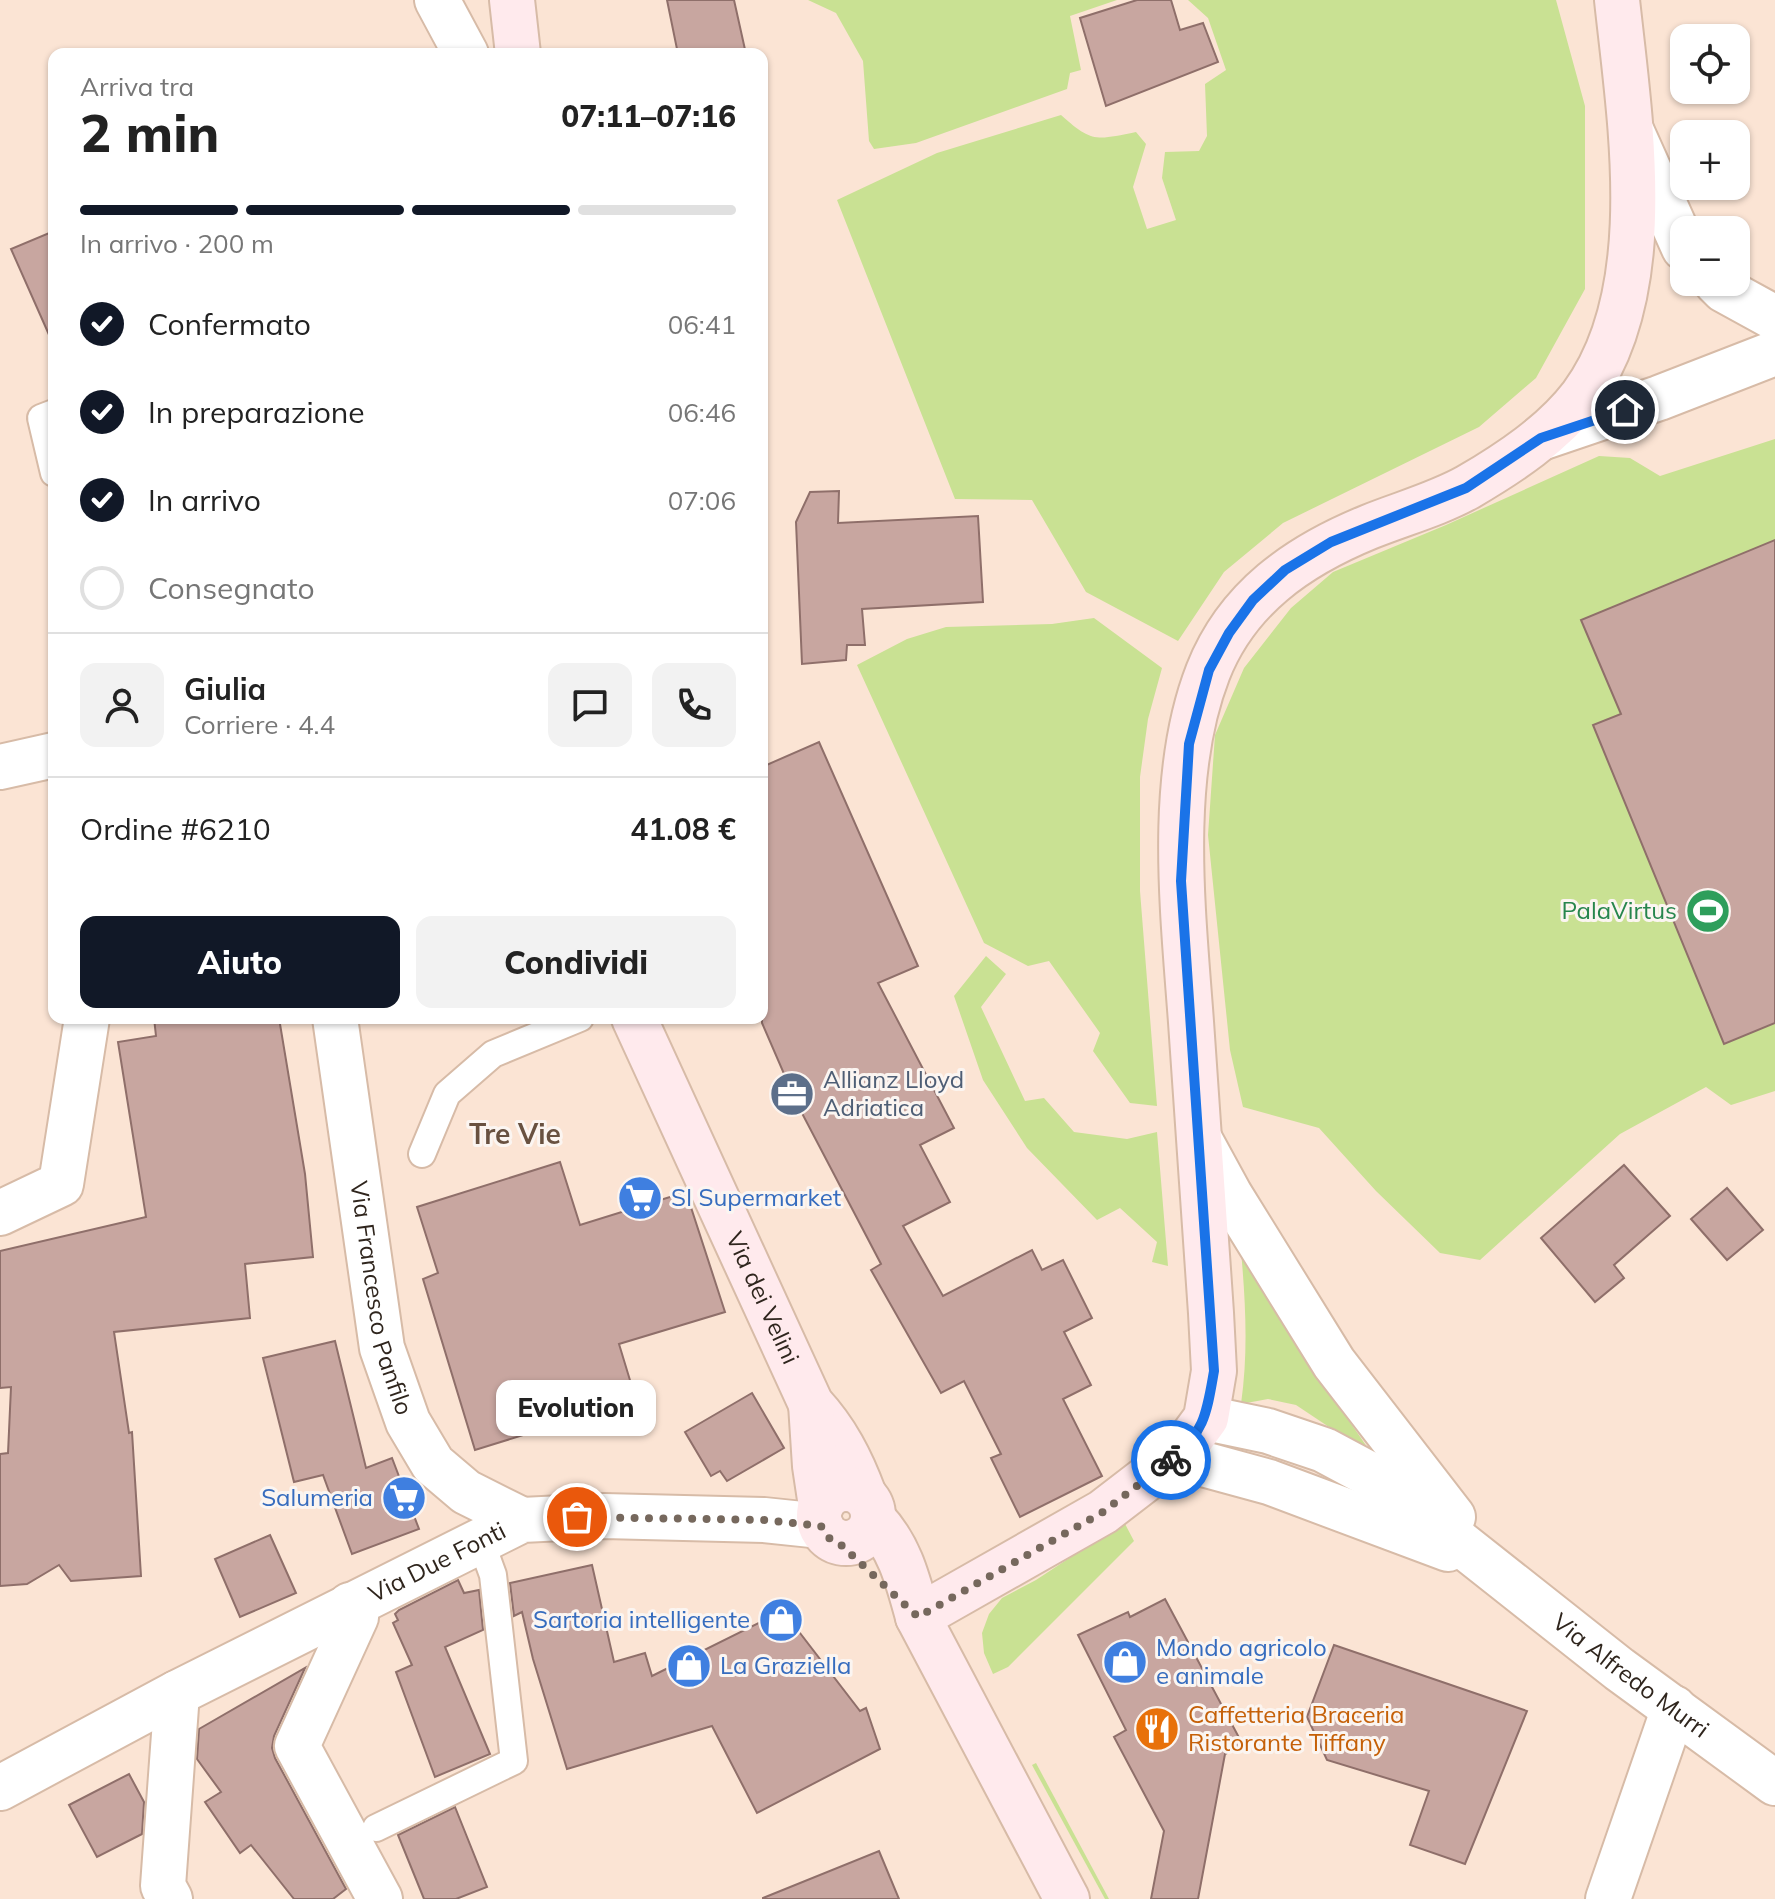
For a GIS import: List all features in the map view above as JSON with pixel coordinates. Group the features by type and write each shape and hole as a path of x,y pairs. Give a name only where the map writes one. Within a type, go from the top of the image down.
{"street":[{"path":"437,0 463,48"},
{"path":"512,0 517,48"},
{"path":"918,1617 1103,1512 1181,1452 1206,1418 1214,1371 1181,881 1189,744 1209,670 1229,633 1253,600 1285,570 1331,542 1466,488 1541,438 1581,397 1611,347 1628,287 1632,217 1631,130 1617,0"},
{"path":"1631,130 1670,217"},
{"path":"1735,296 1775,318"},
{"path":"1541,438 1659,398 1775,353"},
{"path":"0,767 48,756"},
{"path":"0,1213 61,1184 86,1024"},
{"name":"Via Francesco Panfilo","path":"336,1024 382,1348 408,1422 433,1464 466,1492 522,1520"},
{"path":"350,1131 363,1024"},
{"name":"Via dei Velini","path":"637,1024 811,1404 839,1509 918,1617 1067,1899"},
{"path":"1200,1140 1230,1195 1334,1363 1488,1564"},
{"name":"Via dei Velini","path":"811,1404 831,1426 852,1463 839,1509"},
{"path":"1206,1418 1268,1431 1324,1450 1380,1480 1488,1564"},
{"path":"1181,1452 1203,1464 1269,1482 1488,1564"},
{"path":"764,1520 780,1510 793,1496 839,1509"},
{"name":"Via Due Fonti","path":"0,1788 177,1693 522,1520 604,1516 764,1520 839,1509"},
{"name":"Via Alfredo Murri","path":"1488,1564 1619,1669 1775,1783"},
{"name":"Via Due Fonti","path":"350,1605 356,1617 297,1746 380,1899"},
{"path":"170,1899 163,1886 177,1693"},
{"path":"1608,1899 1674,1708"}],"lane":[{"path":"48,415 41,418 48,448"},
{"path":"422,1154 447,1094 493,1054 566,1024"},
{"path":"376,1828 514,1761 493,1575 481,1542"}],"green space":[{"path":"808,0 1117,0 1070,16 1081,70 1070,73 1067,89 916,143 874,149 869,141 863,61 836,13"},
{"path":"1188,0 1556,0 1585,106 1585,289 1536,378 1479,427 1283,523 1224,572 1178,641 1086,592 1032,500 955,499 837,200 937,153 1061,115 1080,131 1095,137 1136,132 1146,144 1133,187 1147,229 1176,220 1162,178 1165,152 1199,151 1207,136 1205,84 1226,70 1208,18"},
{"path":"1775,439 1775,1091 1731,1105 1706,1087 1620,1134 1480,1260 1440,1253 1376,1191 1319,1128 1243,1107 1230,1050 1208,835 1215,735 1244,668 1291,608 1333,572 1599,456 1630,458 1660,476"},
{"path":"1094,618 1162,668 1148,719 1140,777 1140,891 1157,1106 1130,1103 1093,1051 1100,1033 1049,961 1028,966 984,943 857,665 907,639 946,627 1052,624"},
{"path":"986,956 1006,974 981,1007 1025,1101 1044,1098 1074,1132 1127,1139 1157,1132 1168,1266 1152,1262 1157,1242 1120,1208 1097,1220 1027,1148 983,1080 954,996"},
{"path":"1240,1239 1312,1367 1374,1457 1296,1405 1268,1399 1241,1404 1246,1342"},
{"path":"1124,1522 1134,1541 1008,1667 993,1674 984,1653 982,1633 989,1614 1002,1598 1036,1580"},
{"path":"1036,1763 1109,1899 1105,1899 1032,1765"}],"building":[{"path":"667,0 734,0 745,48 677,48"},
{"path":"1137,0 1171,0 1180,30 1203,23 1218,62 1106,106 1080,18"},
{"path":"48,234 48,332 11,249"},
{"path":"839,491 838,523 978,516 983,602 862,609 865,645 847,645 846,660 802,664 796,522 810,492"},
{"path":"1775,540 1775,1023 1724,1044 1593,725 1621,714 1581,620"},
{"path":"819,742 918,966 878,983 954,1128 920,1145 950,1202 903,1226 943,1296 1032,1250 1042,1270 1063,1260 1092,1318 1064,1332 1091,1385 1063,1399 1102,1476 1020,1517 991,1458 1001,1454 964,1381 941,1393 871,1270 881,1264 783,1077 762,1024 768,1024 768,764"},
{"path":"155,1024 280,1024 305,1174 313,1257 245,1264 250,1318 114,1332 129,1433 132,1432 141,1576 71,1581 59,1565 27,1584 0,1586 0,1454 8,1453 11,1387 0,1388 0,1251 146,1217 118,1042 156,1036"},
{"path":"560,1162 580,1225 686,1192 725,1312 619,1344 636,1400 475,1450 423,1279 438,1273 417,1207"},
{"path":"1624,1165 1670,1216 1614,1265 1624,1278 1595,1302 1541,1238"},
{"path":"1727,1188 1763,1230 1727,1260 1691,1219"},
{"path":"335,1341 366,1468 392,1458 419,1529 352,1554 323,1475 294,1482 263,1358"},
{"path":"752,1393 784,1448 727,1481 720,1471 711,1476 685,1432"},
{"path":"270,1535 296,1593 240,1617 215,1559"},
{"path":"592,1565 614,1662 645,1653 652,1676 783,1611 860,1711 866,1708 880,1749 757,1813 712,1726 567,1769 522,1612 514,1616 510,1583"},
{"path":"458,1580 464,1593 479,1590 483,1630 445,1647 490,1754 435,1777 396,1672 412,1665 393,1623 398,1620 395,1614 399,1610"},
{"path":"1165,1599 1243,1745 1225,1754 1198,1899 1151,1899 1164,1831 1114,1737 1126,1730 1078,1635 1128,1612 1130,1617"},
{"path":"1334,1645 1527,1711 1465,1864 1410,1845 1429,1791 1327,1760 1307,1717"},
{"path":"305,1668 274,1736 272,1748 346,1889 333,1899 294,1899 251,1845 240,1853 205,1802 221,1792 197,1759 199,1729"},
{"path":"129,1774 144,1802 142,1834 97,1857 69,1805"},
{"path":"455,1807 487,1887 456,1899 424,1899 398,1835"},
{"path":"879,1851 899,1899 763,1899 763,1898"}],"way so far":[{"path":"577,1517 764,1520 821,1526 829,1538 838,1542 918,1617 1103,1512 1171,1460"}],"place":[{"name":"PalaVirtus","path":"1708,911"},
{"name":"Allianz Lloyd Adriatica","path":"792,1094"},
{"name":"SI Supermarket","path":"640,1198"},
{"name":"Salumeria","path":"404,1498"},
{"name":"Evolution","path":"577,1517"},
{"name":"Sartoria intelligente","path":"781,1620"},
{"name":"Mondo agricolo e animale","path":"1125,1662"},
{"name":"La Graziella","path":"689,1666"},
{"name":"Caffetteria Braceria Ristorante Tiffany","path":"1157,1729"}],"district":[{"name":"Tre Vie","path":"515,1134"}],"route":[{"path":"1171,1460 1181,1452 1206,1418 1214,1371 1181,881 1189,744 1209,670 1229,633 1253,600 1285,570 1331,542 1466,488 1541,438 1625,410"}]}
